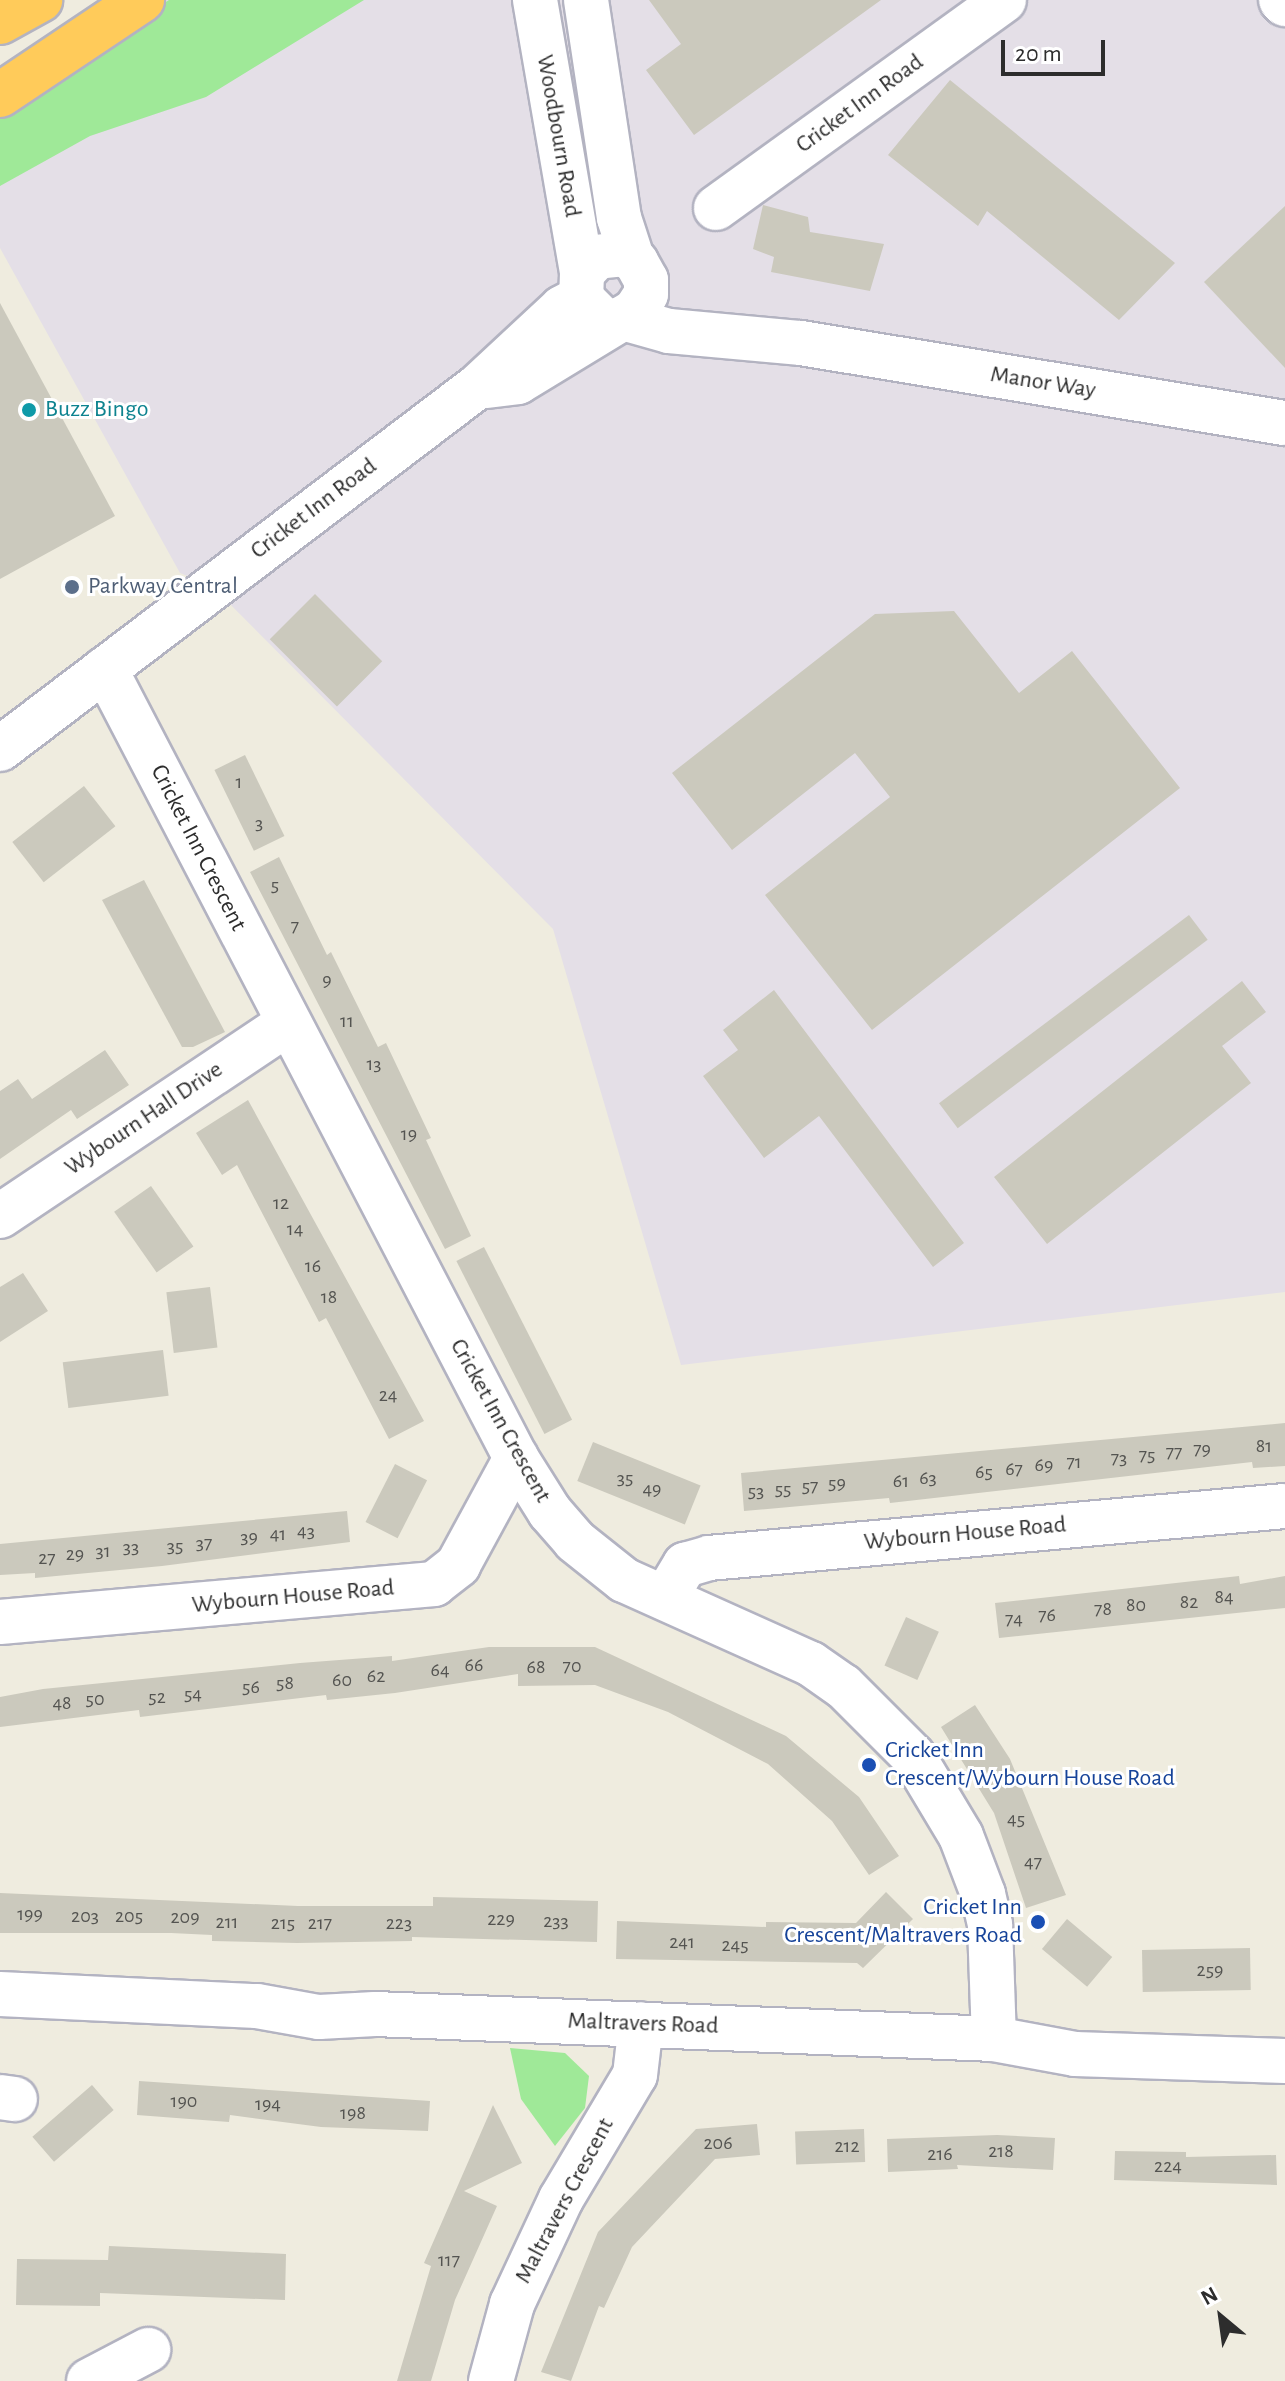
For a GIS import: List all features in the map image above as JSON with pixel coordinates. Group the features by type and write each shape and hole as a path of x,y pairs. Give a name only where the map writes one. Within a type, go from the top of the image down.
{"highway":[{"path":"0,22 40,0"},
{"path":"0,95 142,0"}],"street":[{"name":"Woodbourn Road","path":"535,0 601,302"},
{"name":"Woodbourn Road","path":"586,0 619,218 639,269"},
{"name":"Cricket Inn Road","path":"716,208 1004,0"},
{"path":"607,253 639,269 640,306 601,302 592,259 607,253"},
{"name":"Manor Way","path":"639,269 676,300 801,343"},
{"name":"Manor Way","path":"601,302 669,331 801,343 1285,423"},
{"name":"Cricket Inn Road","path":"0,749 477,387 562,308 601,302"},
{"name":"Cricket Inn Crescent","path":"105,669 516,1458 575,1541 616,1575 811,1664 866,1706 913,1756 961,1836 983,1894 990,1925 994,2039"},
{"name":"Wybourn Hall Drive","path":"0,1216 288,1023"},
{"name":"Wybourn House Road","path":"0,1622 434,1584 458,1565 516,1458"},
{"name":"Wybourn House Road","path":"665,1598 685,1565 709,1558 1285,1506"},
{"name":"Maltravers Road","path":"0,1994 257,2006 319,2017 375,2014 994,2039 1075,2054 1285,2061"},
{"name":"Maltravers Crescent","path":"491,2381 512,2304 561,2199 635,2075 641,2024"},
{"path":"89,2381 148,2350"}],"shaded area":[{"path":"137,0 1285,0 1285,1292 681,1365 553,929 212,586 180,573 0,248 0,70"}],"green space":[{"path":"169,0 364,0 206,97 90,136 0,186 0,105"},
{"path":"510,2048 565,2053 589,2076 585,2108 555,2146 521,2099"}],"building":[{"path":"649,0 881,0 694,135 646,70 681,44"},
{"path":"950,80 1175,263 1119,320 987,211 978,226 888,155"},
{"path":"763,205 808,217 810,232 884,244 870,291 771,272 774,257 753,249"},
{"path":"1285,206 1285,368 1204,282"},
{"name":"Buzz Bingo","path":"0,303 115,516 0,579"},
{"path":"315,594 382,661 337,706 270,639"},
{"path":"954,611 1019,693 1072,651 1180,788 872,1030 765,895 890,797 855,753 732,850 672,773 875,614"},
{"path":"245,755 284,836 254,851 214,770"},
{"path":"84,786 115,826 44,882 12,842"},
{"path":"279,857 327,955 331,952 378,1047 386,1043 431,1138 426,1140 471,1236 445,1249 250,872"},
{"path":"144,880 225,1032 193,1047 182,1047 102,900"},
{"path":"1189,915 1208,940 958,1128 939,1103"},
{"path":"1242,981 1266,1012 1222,1046 1251,1083 1047,1244 994,1177"},
{"path":"774,990 964,1243 933,1267 819,1116 764,1158 703,1076 738,1050 723,1030"},
{"path":"105,1050 129,1085 77,1119 71,1110 0,1159 0,1091 18,1079 32,1099"},
{"path":"248,1100 424,1421 389,1439 326,1318 319,1322 237,1165 222,1175 196,1133"},
{"path":"151,1186 193,1247 157,1272 114,1212"},
{"path":"484,1247 572,1420 544,1434 456,1261"},
{"path":"23,1273 48,1311 0,1342 0,1287"},
{"path":"210,1287 217,1348 174,1353 166,1292"},
{"path":"163,1350 169,1396 68,1408 63,1362"},
{"path":"1285,1423 1285,1466 1253,1468 1252,1462 890,1503 889,1498 744,1511 741,1473"},
{"path":"593,1442 701,1485 685,1524 577,1481"},
{"path":"395,1464 427,1480 398,1538 365,1522"},
{"path":"347,1511 350,1542 162,1566 35,1578 35,1573 0,1575 0,1544"},
{"path":"1239,1576 1240,1584 1285,1576 1285,1608 999,1638 995,1603"},
{"path":"906,1617 939,1632 917,1680 884,1665"},
{"path":"489,1647 595,1647 786,1736 859,1797 899,1856 869,1875 832,1821 768,1764 668,1712 595,1685 518,1686 518,1674 327,1700 326,1695 140,1717 139,1710 0,1727 0,1697 43,1689 300,1663 392,1656 392,1661"},
{"path":"975,1705 1010,1759 1066,1895 1026,1908 994,1813 941,1727"},
{"path":"886,1892 913,1919 863,1968 857,1963 616,1959 617,1921 766,1927 766,1922 856,1923"},
{"path":"0,1893 298,1906 433,1906 433,1897 598,1901 597,1942 412,1937 412,1941 297,1943 212,1941 212,1935 171,1933 0,1933"},
{"path":"1067,1919 1112,1957 1087,1987 1042,1949"},
{"path":"1250,1948 1251,1990 1143,1992 1142,1950"},
{"path":"139,2081 430,2101 428,2131 321,2127 230,2115 229,2122 137,2115"},
{"path":"92,2085 114,2110 54,2162 32,2137"},
{"path":"493,2105 522,2163 464,2191 497,2206 455,2300 431,2381 397,2381 431,2266 424,2263"},
{"path":"757,2124 760,2155 715,2159 632,2247 604,2308 599,2306 571,2381 541,2372 598,2232 696,2129"},
{"path":"864,2129 865,2162 796,2164 795,2131"},
{"path":"997,2135 1055,2138 1053,2170 957,2165 958,2169 888,2172 887,2139"},
{"path":"1115,2151 1186,2152 1186,2157 1276,2155 1277,2185 1114,2180"},
{"path":"109,2246 286,2254 285,2300 100,2293 100,2306 16,2305 17,2259 108,2260"}],"place":[{"name":"Buzz Bingo","path":"29,410"},
{"name":"Parkway Central","path":"72,587"},
{"name":"Cricket Inn Crescent/Wybourn House Road","path":"869,1765"},
{"name":"Cricket Inn Crescent/Maltravers Road","path":"1038,1922"}]}
